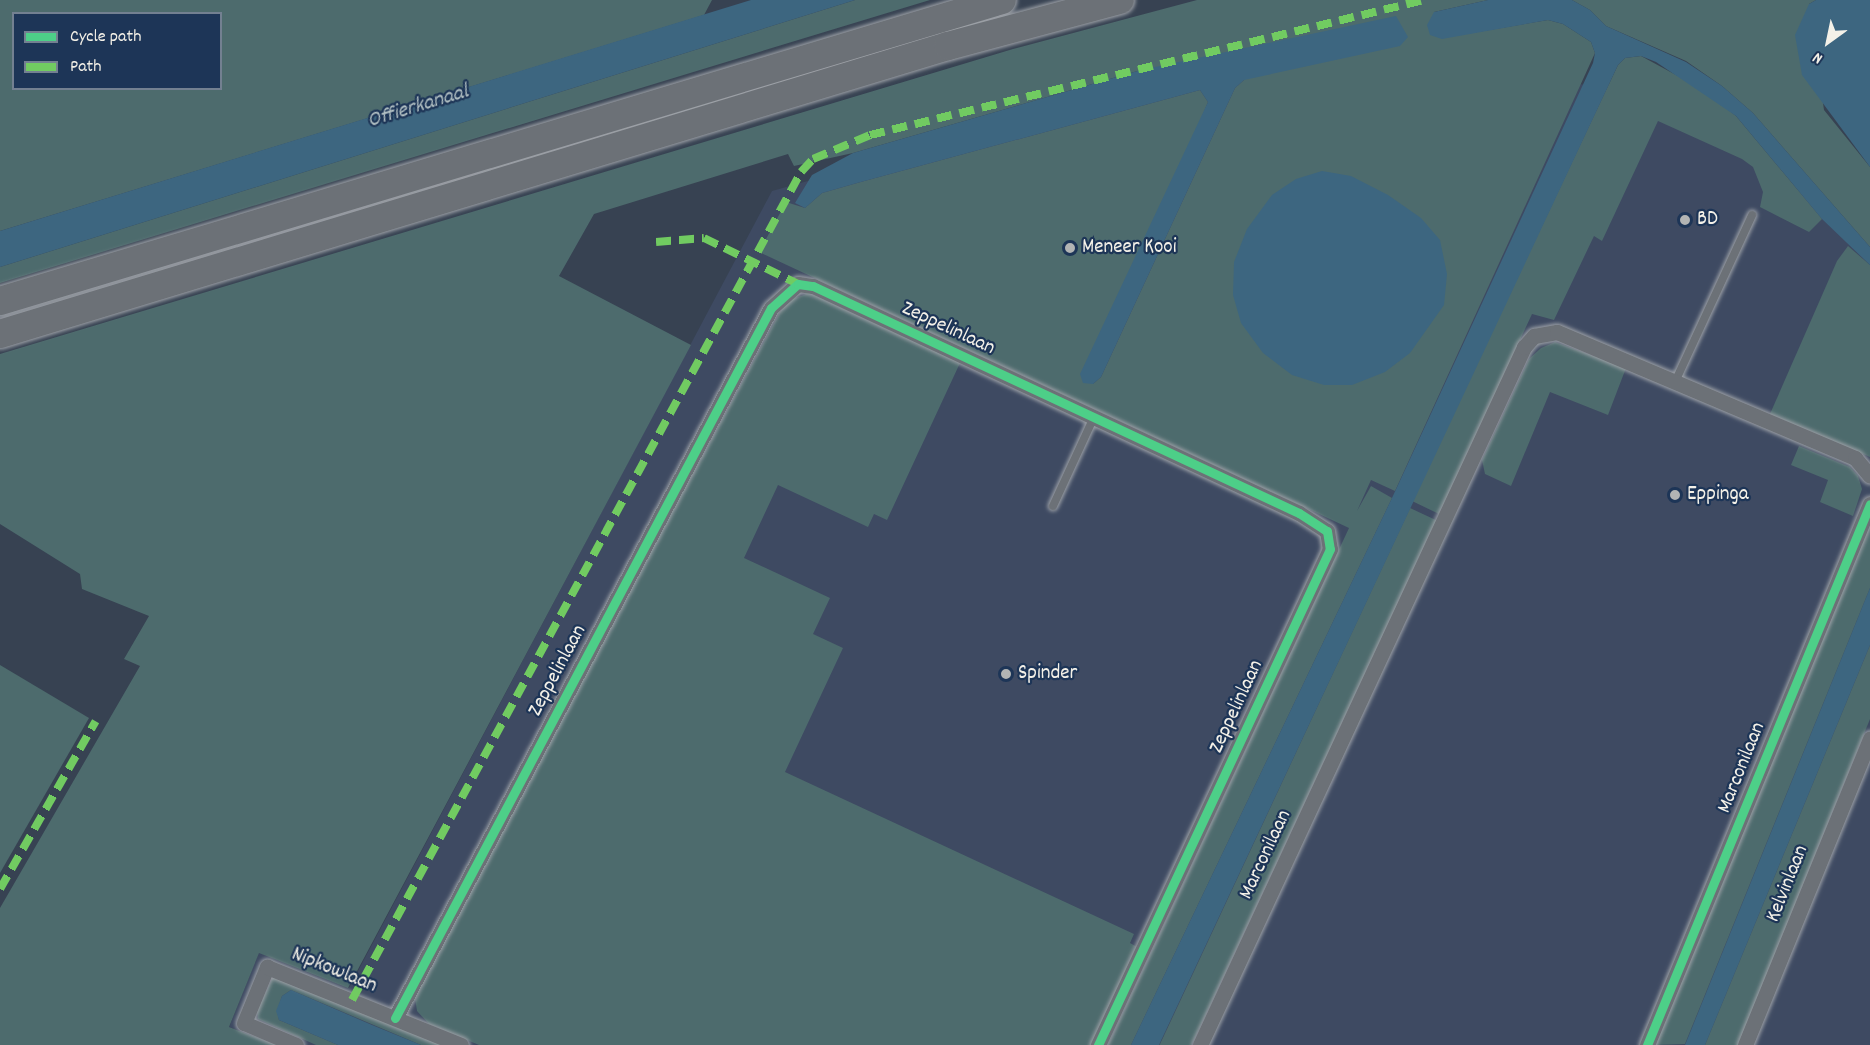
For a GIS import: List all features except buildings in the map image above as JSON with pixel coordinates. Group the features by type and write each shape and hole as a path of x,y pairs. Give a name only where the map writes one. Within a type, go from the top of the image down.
{"highway":[{"path":"0,301 1002,0"},
{"path":"0,334 948,46 1120,0"}],"street":[{"name":"Zeppelinlaan","path":"395,1018 765,319 784,294 798,284 813,286 1094,417 1299,513 1327,531 1330,549 1098,1045"},
{"name":"Marconilaan","path":"1200,1045 1524,347 1534,336 1557,332 1855,458 1870,476"},
{"name":"Marconilaan","path":"1647,1045 1870,504"},
{"name":"Kelvinlaan","path":"1745,1045 1870,738"},
{"name":"Nipkowlaan","path":"296,1045 244,1023 267,967 460,1045"}],"lane":[{"path":"1676,382 1752,215"},
{"path":"1053,506 1094,417"}],"shaded area":[{"path":"1196,72 1700,88 1870,265 1870,1045 277,1045 229,1027 259,952 349,988 772,191"}],"green space":[{"path":"0,0 712,0 704,15 0,231"},
{"path":"855,0 930,0 0,283 0,267"},
{"path":"1197,0 1488,0 1434,12 1442,38 1548,20 1563,24 1591,42 1595,53 1395,491 1371,480 1357,511 1371,486 1392,498 1131,1045 1108,1045 1349,528 759,252 786,202 805,208 822,193 1200,90 1208,102 1093,384 1101,377 1235,88 1244,80 1141,70 853,153 794,166 788,154 594,214 559,276 691,345 348,988 259,953 229,1027 277,1045 0,1045 0,908 140,666 124,659 149,616 82,589 80,574 0,524 0,354 1013,49"},
{"path":"1572,0 1816,0 1809,4 1824,110 1870,167 1870,247 1753,113 1722,86 1686,61 1606,26 1590,10"},
{"path":"1641,56 1700,88 1736,116 1822,219 1809,232 1760,207 1763,192 1753,167 1742,159 1658,121 1602,241 1594,236 1554,320 1532,314 1439,514 1412,501 1618,65 1625,58"},
{"path":"1848,246 1870,265 1870,457 1770,414 1837,261"},
{"path":"809,293 960,363 887,520 874,514 868,527 778,485 744,558 830,598 813,634 843,648 785,772 1134,934 1130,943 1137,947 1091,1045 479,1045 429,1024 417,1011 414,991 780,312 790,300"},
{"path":"1555,342 1626,368 1608,415 1550,392 1511,486 1485,474 1482,460 1529,359 1541,348"},
{"path":"1799,446 1850,467 1858,476 1862,489 1853,516 1820,502 1828,480 1791,465"},
{"path":"1410,508 1436,520 1192,1045 1160,1045"},
{"path":"1870,512 1870,588 1685,1044 1653,1045"},
{"path":"1870,645 1870,719 1738,1045 1705,1045"},
{"path":"0,665 89,718 0,873"},
{"path":"273,977 445,1045 421,1045 291,990 282,996 277,1011 279,1020 338,1045 316,1045 258,1019 257,1011"}],"water":[{"name":"Offierkanaal","path":"751,0 855,0 0,267 0,231"},
{"path":"1488,0 1572,0 1590,10 1606,26 1686,62 1722,86 1753,113 1870,247 1870,265 1822,219 1736,116 1656,62 1641,56 1625,58 1618,65 1159,1045 1131,1045 1392,498 1593,63 1595,53 1591,42 1563,24 1548,20 1442,39 1430,35 1427,25 1434,12"},
{"path":"1816,0 1870,0 1870,167 1802,75 1795,35 1809,4"},
{"path":"1396,16 1408,37 1400,46 1244,80 1235,88 1101,377 1093,384 1083,383 1080,374 1208,102 1200,90 822,193 805,208 795,203 812,175 853,153 1141,70"},
{"path":"1322,171 1351,176 1388,195 1421,218 1440,240 1447,274 1444,305 1410,353 1385,372 1352,385 1324,385 1292,375 1263,353 1241,323 1233,295 1234,262 1247,229 1272,195 1296,179"},
{"path":"1870,588 1870,645 1705,1045 1685,1045"},
{"path":"291,990 421,1045 338,1045 279,1020 276,1011 282,996"}],"marked path":[{"path":"352,1000 801,172 813,159 870,135 1424,0"},
{"path":"656,242 704,238 798,284"},
{"path":"0,889 96,721"}],"cycle path":[{"path":"395,1018 771,308 798,284 813,286 1299,513 1327,531 1330,549 1098,1045"},
{"path":"1647,1045 1870,504"}],"place":[{"name":"BD","path":"1685,220"},
{"name":"Meneer Kooi","path":"1070,248"},
{"name":"Eppinga","path":"1675,495"},
{"name":"Spinder","path":"1006,674"}]}
